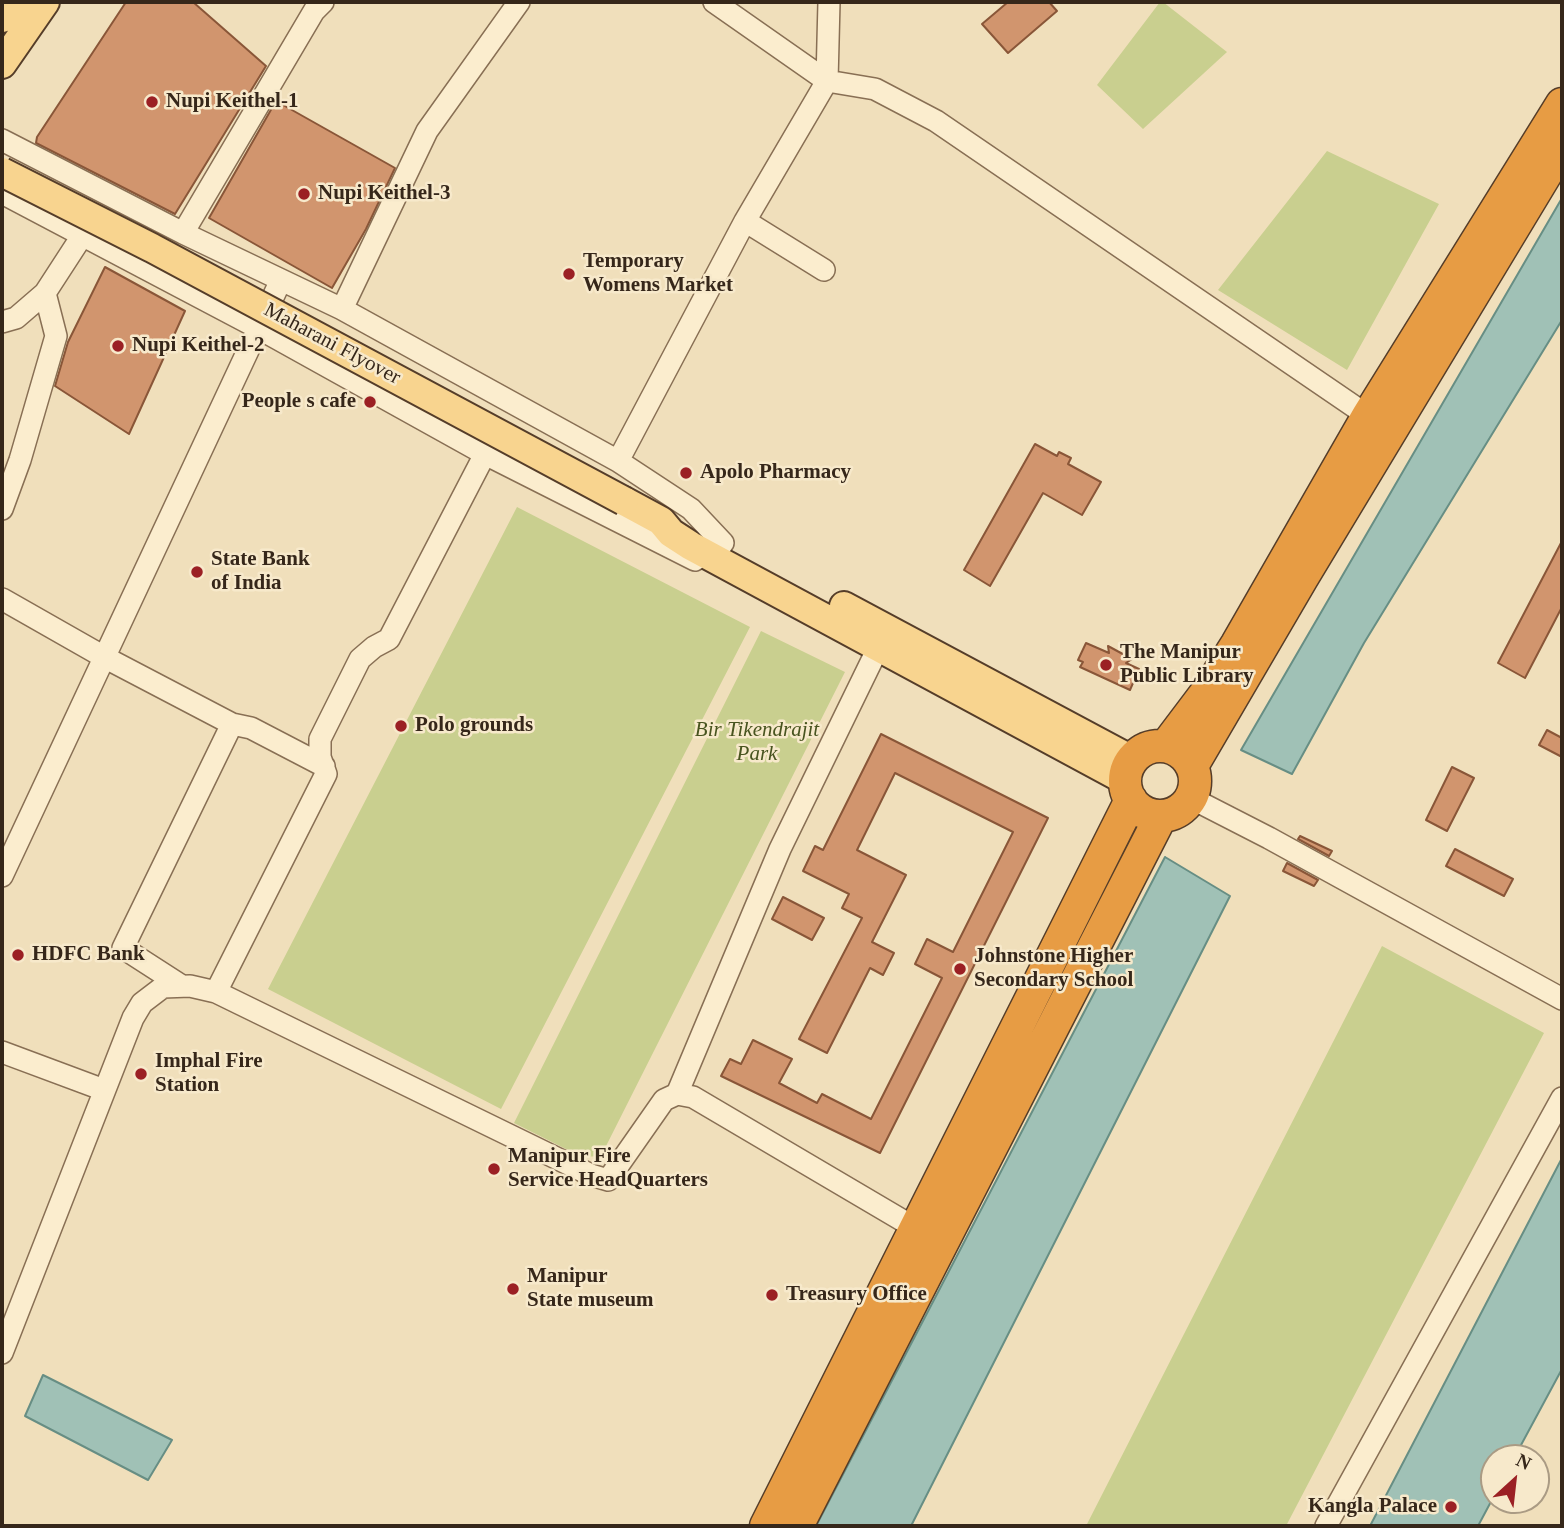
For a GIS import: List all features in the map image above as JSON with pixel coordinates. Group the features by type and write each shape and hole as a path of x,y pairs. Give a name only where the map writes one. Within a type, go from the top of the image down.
{"highway":[{"path":"1167,746 1206,693 1237,644 1368,416 1562,104"},
{"path":"1192,766 1562,147"},
{"path":"766,1526 917,1229 1129,780 1147,748 1167,746 1177,750 1192,766 1195,788 1183,807 1173,814 1161,816 1139,809 1129,780"},
{"path":"797,1526 1161,816"}],"main road":[{"path":"2,18 13,2"},
{"path":"2,64 45,2"},
{"name":"Maharani Flyover","path":"2,172 152,248 722,553"},
{"path":"722,553 879,646 991,696"},
{"path":"722,553 991,696 1129,780"}],"street":[{"path":"183,233 307,23 323,2"},
{"path":"342,309 427,131 519,2"},
{"path":"714,2 827,80 875,89 936,121 1368,416"},
{"path":"618,461 745,221 827,80 830,2"},
{"path":"2,140 183,233 342,309 618,461 691,509 722,553 690,559 485,454 258,328 2,193"},
{"path":"9,320 45,293 82,236 116,199"},
{"path":"745,221 824,270"},
{"path":"2,876 281,280"},
{"path":"2,509 20,460 56,336 45,293"},
{"path":"216,992 327,774 320,757 320,739 360,660 374,647 389,639 485,454"},
{"path":"2,599 104,657 232,724 251,727 324,766"},
{"path":"677,1094 780,849 879,646"},
{"path":"182,986 124,948 232,724"},
{"path":"1191,798 1562,999"},
{"path":"2,1353 133,1018 142,1003 163,987 190,985 216,992 592,1175 608,1180 664,1100 677,1094 693,1097 917,1229"},
{"path":"2,1052 104,1090"},
{"path":"1326,1526 1562,1098"}],"green space":[{"path":"1160,2 1227,52 1143,129 1097,85"},
{"path":"1327,151 1439,204 1347,370 1218,290"},
{"path":"517,507 750,627 501,1109 268,989"},
{"name":"Bir Tikendrajit Park","path":"761,631 845,672 601,1156 582,1157 514,1123"},
{"path":"1382,946 1544,1033 1286,1526 1086,1526"}],"water":[{"path":"1562,198 1562,320 1364,643 1292,774 1241,750"},
{"path":"1165,857 1230,896 911,1526 816,1526"},
{"path":"1562,1158 1562,1369 1522,1444 1480,1444 1480,1514 1484,1514 1478,1526 1370,1526"},
{"path":"43,1375 172,1440 148,1480 25,1416"}],"building":[{"name":"Nupi Keithel-1","path":"126,2 193,2 266,66 175,214 36,143 37,137"},
{"path":"1008,2 1049,2 1057,11 1008,53 982,24"},
{"name":"Nupi Keithel-3","path":"276,101 395,168 366,229 332,288 209,218"},
{"name":"Nupi Keithel-2","path":"105,267 185,311 129,434 55,386 68,342"},
{"path":"1035,444 1057,456 1059,452 1071,458 1068,464 1101,482 1082,515 1043,493 990,586 964,570"},
{"path":"1562,541 1562,607 1525,678 1498,663"},
{"name":"The Manipur Public Library","path":"1086,643 1109,653 1108,646 1132,659 1126,663 1139,669 1130,690 1080,667 1083,662 1078,660"},
{"path":"1547,730 1562,738 1562,757 1539,745"},
{"path":"881,734 1048,818 880,1153 721,1076 730,1059 741,1064 753,1040 792,1059 779,1083 817,1103 822,1094 871,1119 942,978 915,964 927,939 953,952 1013,832 895,773 857,850 906,875 872,942 894,953 883,975 870,968 827,1053 799,1039 862,918 842,908 849,894 803,871 815,846 823,850"},
{"path":"1452,767 1474,778 1447,831 1426,820"},
{"path":"1300,836 1332,851 1329,856 1298,839"},
{"path":"1455,849 1513,879 1504,896 1446,866"},
{"path":"1287,863 1318,880 1314,886 1283,871"},
{"path":"783,897 824,918 812,940 772,919"}],"place":[{"name":"Nupi Keithel-1","path":"152,102"},
{"name":"Nupi Keithel-3","path":"304,194"},
{"name":"Temporary Womens Market","path":"569,274"},
{"name":"Nupi Keithel-2","path":"118,346"},
{"name":"People s cafe","path":"370,402"},
{"name":"Apolo Pharmacy","path":"686,473"},
{"name":"State Bank of India","path":"197,572"},
{"name":"The Manipur Public Library","path":"1106,665"},
{"name":"Polo grounds","path":"401,726"},
{"name":"HDFC Bank","path":"18,955"},
{"name":"Johnstone Higher Secondary School","path":"960,969"},
{"name":"Imphal Fire Station","path":"141,1074"},
{"name":"Manipur Fire Service HeadQuarters","path":"494,1169"},
{"name":"Manipur State museum","path":"513,1289"},
{"name":"Treasury Office","path":"772,1295"},
{"name":"Kangla Palace","path":"1451,1507"}]}
